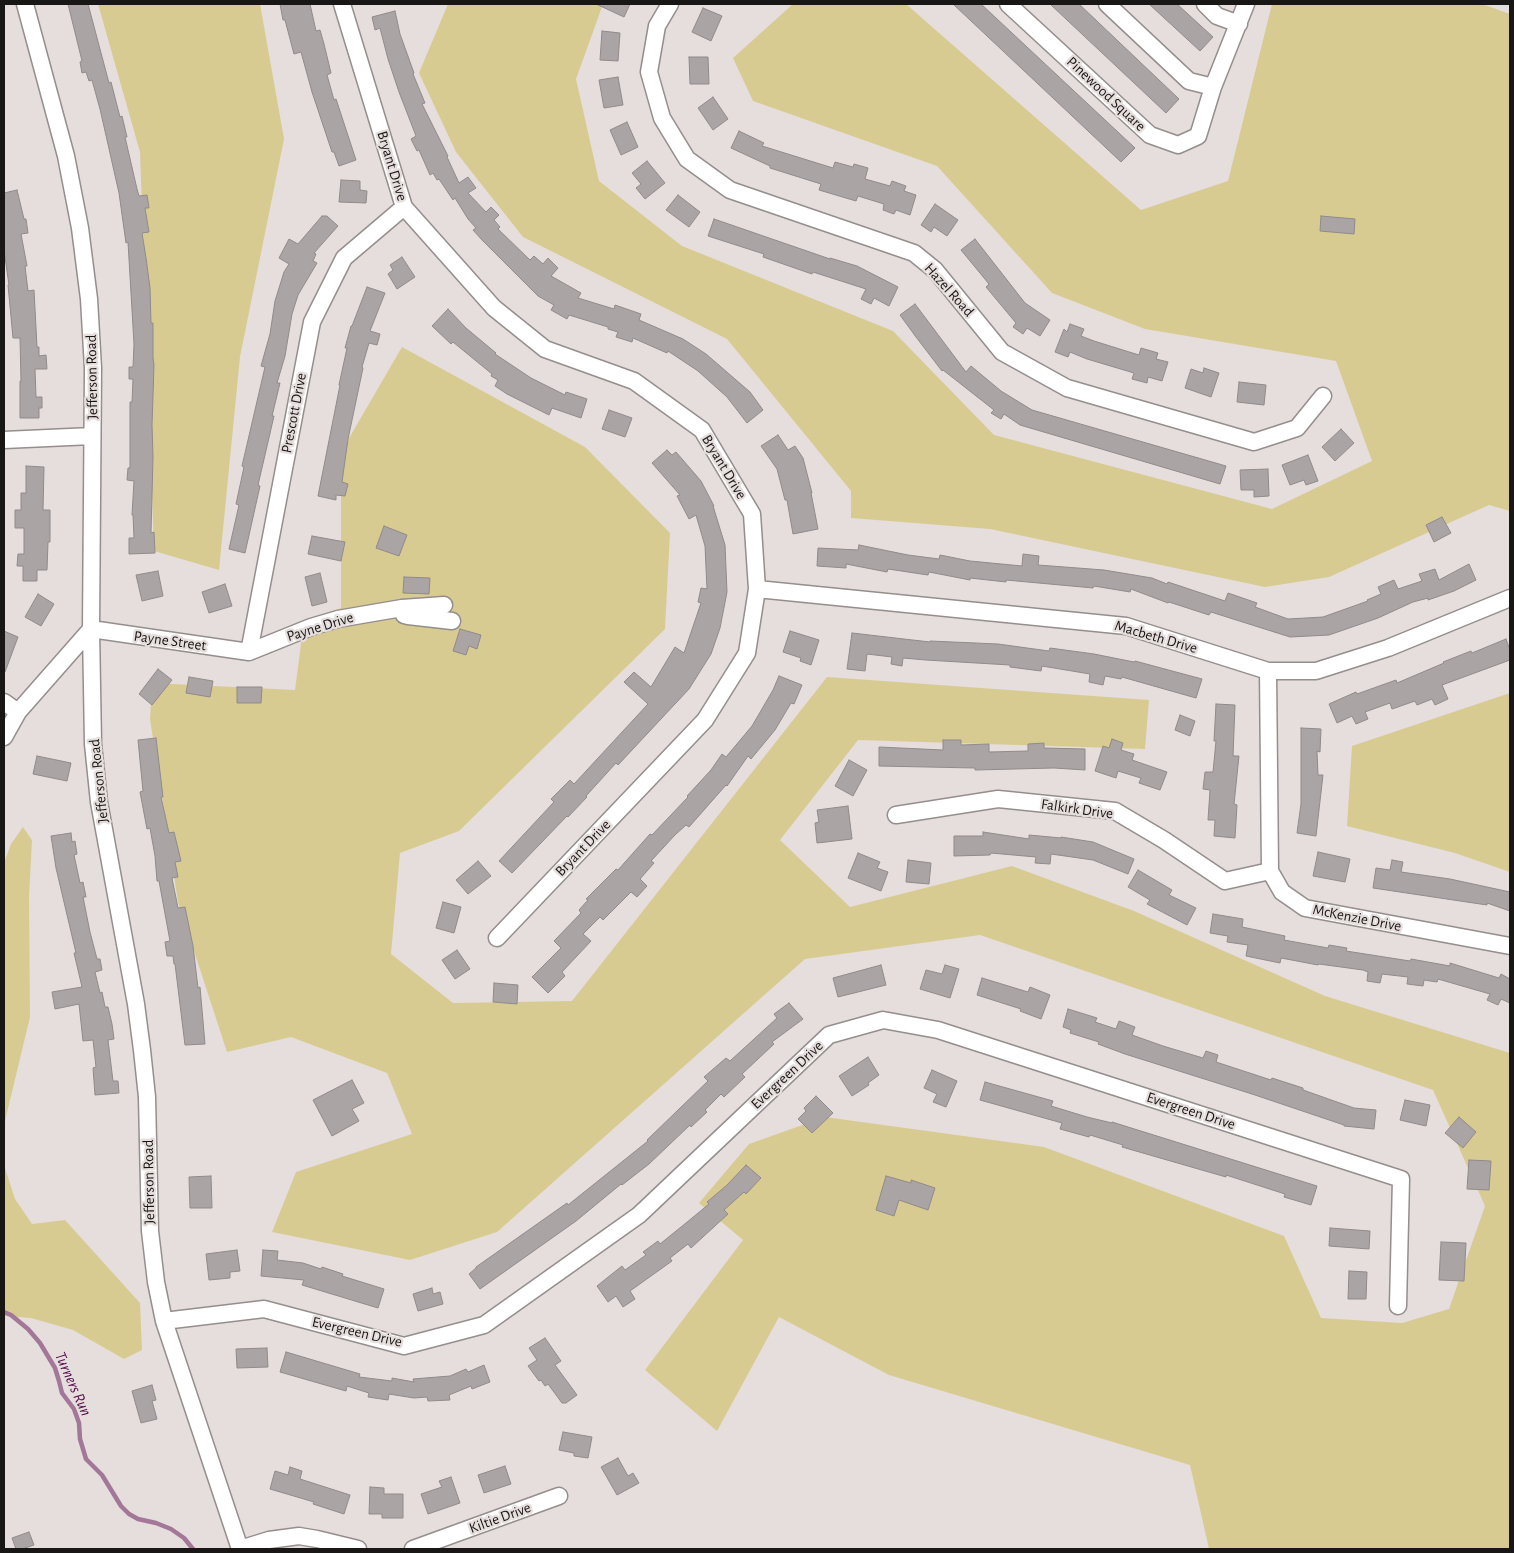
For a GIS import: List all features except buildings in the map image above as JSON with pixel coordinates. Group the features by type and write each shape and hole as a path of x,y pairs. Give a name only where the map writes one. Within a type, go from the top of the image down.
{"street":[{"name":"Jefferson Road","path":"25,4 66,156 80,228 89,299 93,368 90,629 94,744 99,802 136,1004 142,1050 147,1097 150,1231 156,1282 164,1321 240,1549"},
{"name":"Bryant Drive","path":"342,4 404,207 494,308 545,349 634,381 702,430 752,514 757,589 747,654 705,720 497,938"},
{"name":"Hazel Road","path":"670,4 656,26 649,72 662,118 687,159 730,190 914,253 935,270 1002,352 1067,388 1254,442 1297,428 1323,396"},
{"name":"Pinewood Square","path":"1008,4 1150,135 1178,144 1198,136 1213,87 1246,4"},
{"path":"1107,4 1189,80 1213,87"},
{"path":"1204,4 1217,16 1239,24"},
{"name":"Prescott Drive","path":"248,652 312,322 344,258 404,207"},
{"path":"4,440 92,436"},
{"name":"Macbeth Drive","path":"757,589 1126,626 1268,671 1316,671 1388,648 1510,598"},
{"name":"Payne Drive","path":"248,652 311,627 338,619 394,609 444,605"},
{"name":"Payne Drive","path":"394,609 408,616 452,620"},
{"path":"4,737 18,712 90,629"},
{"name":"Payne Street","path":"90,629 248,652"},
{"path":"1268,671 1270,872"},
{"path":"4,702 18,712"},
{"name":"Falkirk Drive","path":"896,815 998,799 1115,812 1164,840 1225,881 1270,872"},
{"name":"McKenzie Drive","path":"1270,872 1282,892 1306,908 1510,946"},
{"name":"Evergreen Drive","path":"164,1321 264,1309 404,1346 484,1325 639,1215 829,1035 883,1020 938,1030 1400,1179 1398,1306"},
{"name":"Kiltie Drive","path":"413,1549 559,1496"},
{"path":"240,1549 269,1540 299,1536 358,1549"}],"shaded area":[{"path":"98,4 260,4 284,139 240,357 219,570 154,551 140,152"},
{"path":"448,4 603,4 576,79 599,181 682,246 893,331 994,435 1272,509 1372,461 1336,361 1145,329 1052,293 937,166 753,101 733,58 793,4 906,4 1141,210 1228,181 1272,4 1482,4 1510,14 1510,511 1489,505 1329,577 1265,587 990,529 851,518 851,491 727,339 523,237 456,152 419,73"},
{"path":"402,347 585,447 670,533 665,629 459,831 400,853 391,954 453,1003 572,1001 827,677 1149,700 1145,749 858,740 780,840 850,907 1012,866 1134,911 1325,996 1510,1053 1510,1549 1209,1549 1190,1465 889,1375 779,1317 717,1431 645,1370 743,1240 699,1203 749,1144 825,1117 1044,1147 1284,1236 1321,1318 1402,1323 1449,1309 1485,1206 1433,1090 980,935 805,959 497,1232 410,1260 272,1232 296,1172 412,1134 387,1073 291,1037 227,1052 178,902 150,719 152,683 295,690 304,621 341,608 341,452"},
{"path":"1510,693 1510,872 1455,853 1347,826 1352,746"},
{"path":"23,827 32,840 29,897 30,1017 5,1121 4,1157 4,863 11,844"},
{"path":"4,1165 15,1199 32,1224 65,1220 140,1303 142,1350 124,1359 73,1330 31,1318 4,1316"}],"waterway":[{"name":"Turners Run","path":"4,1312 11,1315 28,1329 40,1343 55,1368 62,1393 74,1409 79,1423 80,1439 86,1459 102,1475 121,1506 138,1519 171,1529 184,1538 193,1549"}]}
